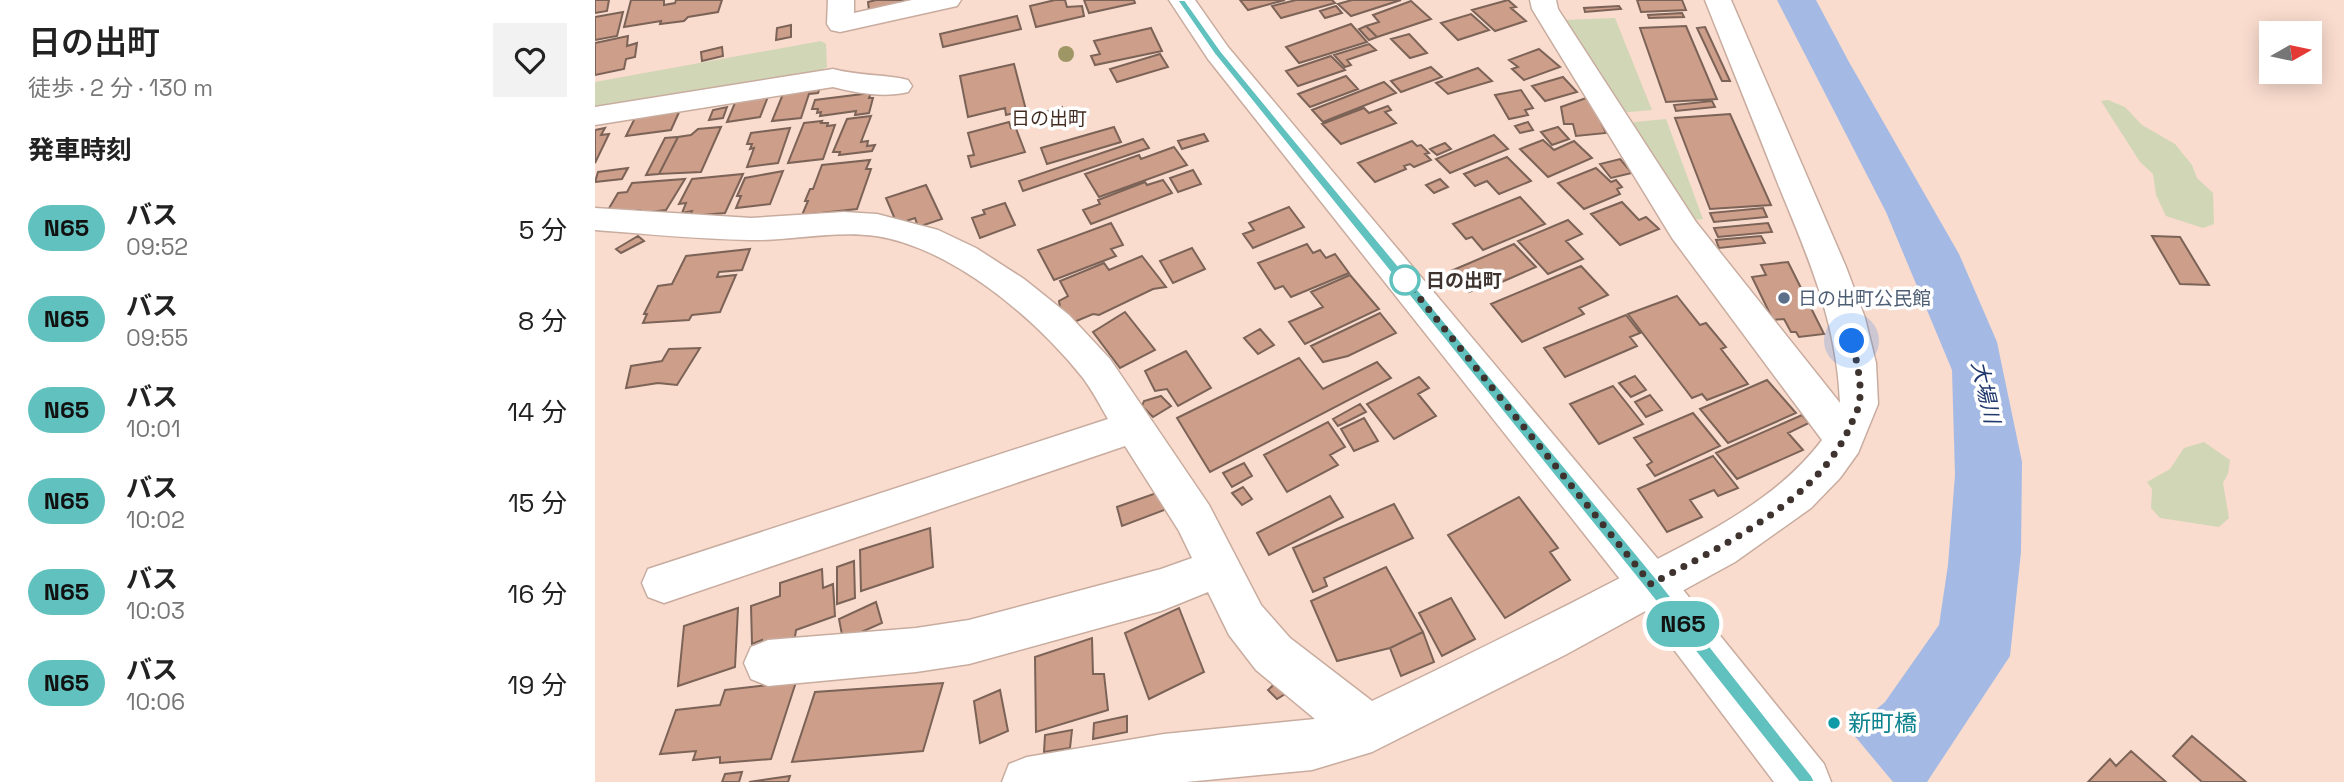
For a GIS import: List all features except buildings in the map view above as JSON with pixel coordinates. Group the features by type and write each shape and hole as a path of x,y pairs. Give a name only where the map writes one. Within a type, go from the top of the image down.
{"street":[{"path":"841,0 841,24 948,0"},
{"path":"1182,0 1218,53 1661,596 1806,782"},
{"path":"1543,0 1545,9 1683,230 1816,400 1844,441"},
{"path":"1027,782 1164,759 1312,745 1372,727 1661,596 1720,548 1796,495 1826,466 1844,441 1859,404 1857,363 1847,318 1829,267 1719,0"},
{"path":"595,116 833,78 857,85 898,86"},
{"path":"595,219 751,229 844,223 877,225 926,238 974,262 1012,288 1056,325 1097,369 1194,518 1245,620 1273,654 1347,715 1372,727"},
{"path":"664,583 1135,425"},
{"path":"768,663 916,650 969,642 1161,590 1218,568"}],"green space":[{"path":"1615,18 1652,110 1619,113 1563,20"},
{"path":"821,41 826,44 827,67 820,71 595,106 595,82"},
{"path":"2108,100 2125,107 2142,125 2175,144 2192,165 2197,178 2213,193 2214,224 2203,228 2166,216 2156,195 2153,174 2140,162 2101,101"},
{"path":"1666,119 1703,219 1683,221 1628,127 1635,122"},
{"path":"2204,442 2230,460 2228,474 2223,483 2229,518 2219,527 2160,518 2151,508 2152,489 2147,482 2170,469 2184,448"}],"water":[{"name":"大場川","path":"1777,0 1816,0 1959,254 1997,342 2022,462 2021,552 2010,656 1927,782 1790,782 1885,702 1939,625 1948,565 1955,475 1952,370 1886,212"}],"pier":[{"path":"1848,728 1893,782 1787,782 1788,779"}],"bus line":[{"name":"N65","path":"1181,0 1218,53 1651,584 1806,782"}],"place":[{"name":"日の出町","path":"1405,280"},
{"name":"日の出町公民館","path":"1784,298"},
{"name":"新町橋","path":"1834,723"}],"district":[{"name":"日の出町","path":"1049,118"}],"route":[{"path":"1405,280 1651,584 1720,548 1796,495 1826,466 1844,441 1859,404 1857,363 1852,341"}]}
